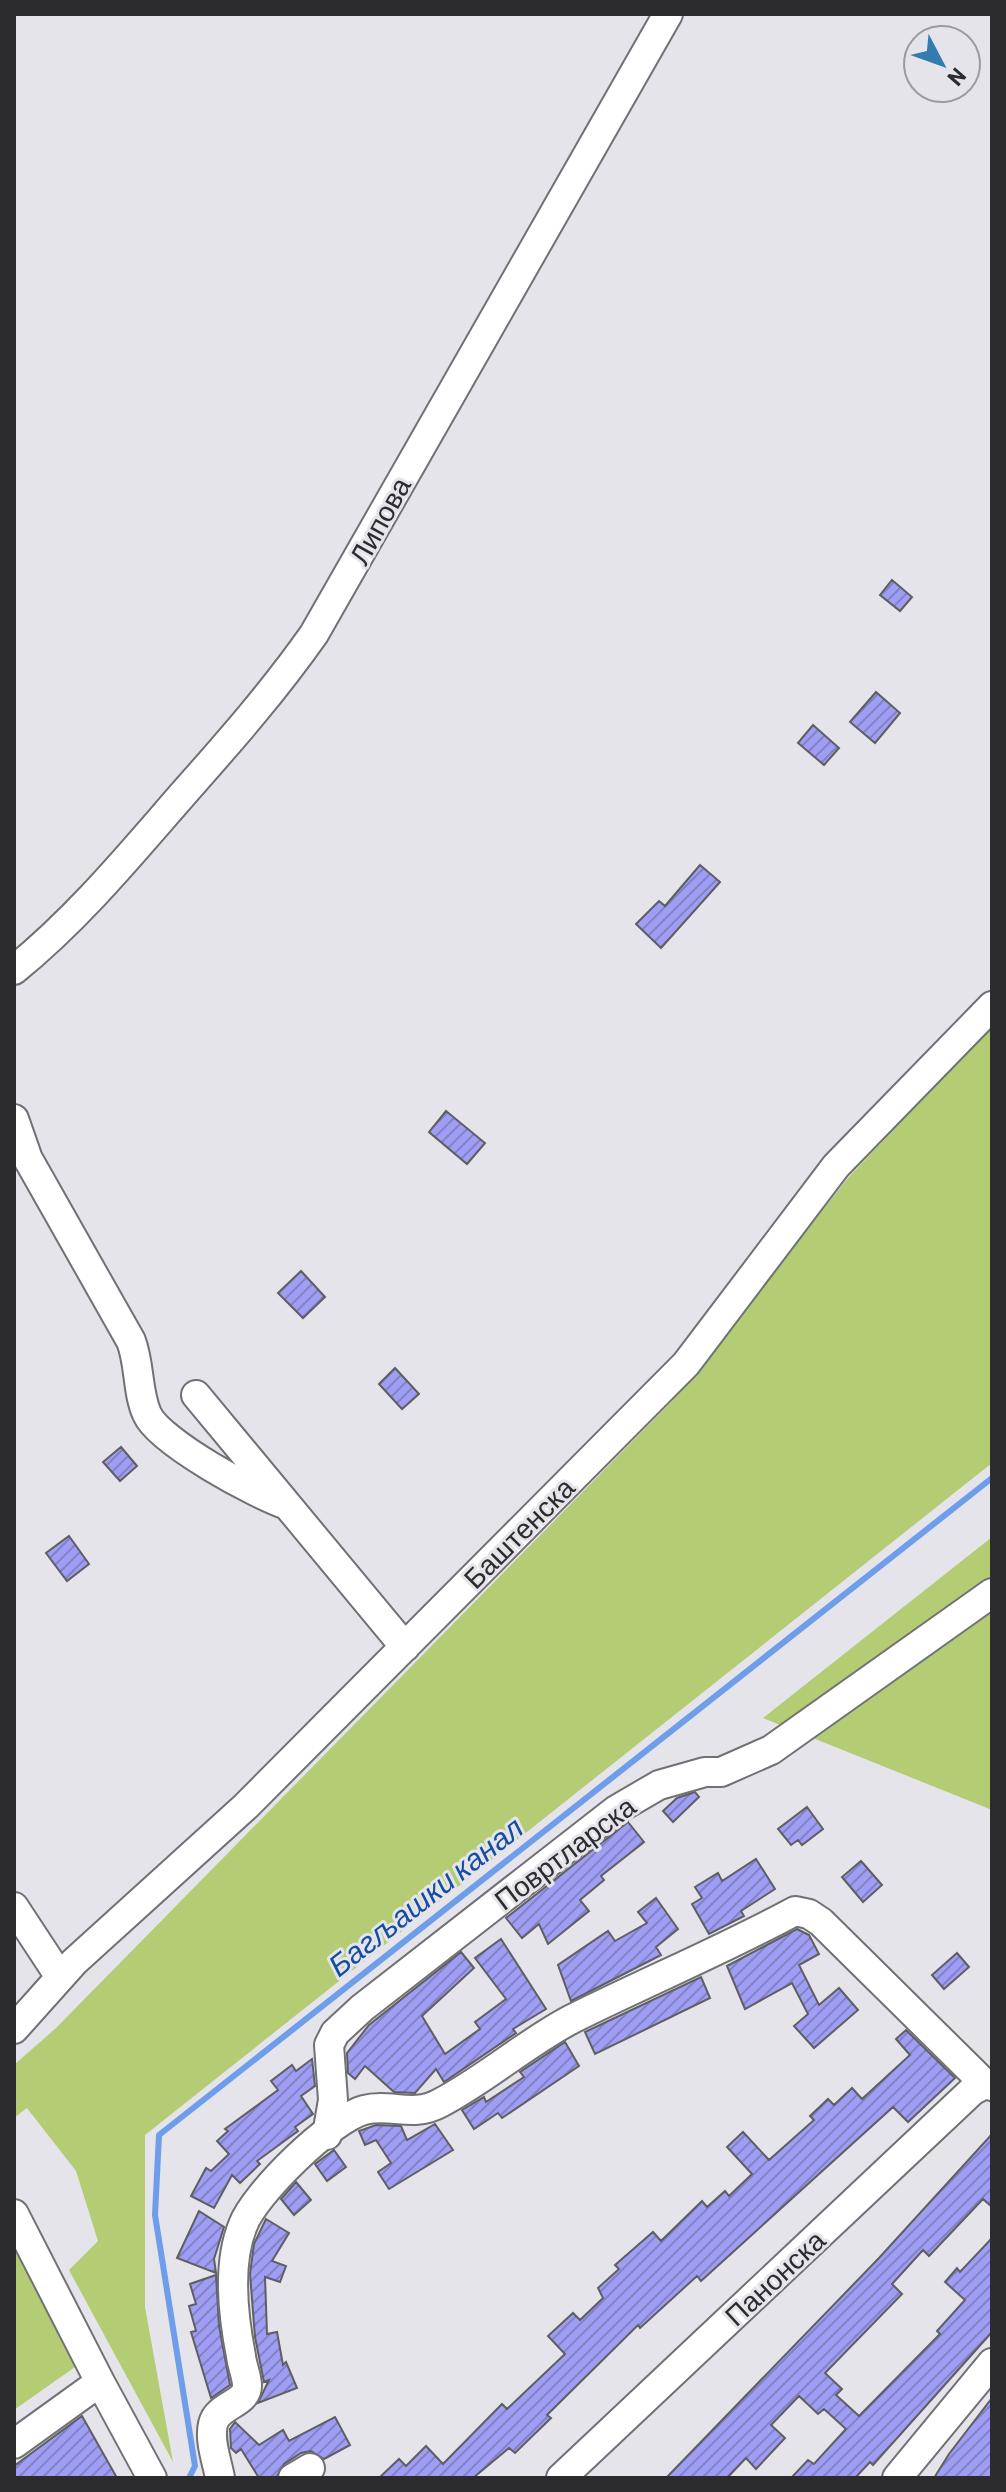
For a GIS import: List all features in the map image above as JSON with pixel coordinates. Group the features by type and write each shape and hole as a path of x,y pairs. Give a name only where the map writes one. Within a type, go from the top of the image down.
{"street":[{"name":"Липова","path":"14,970 79,912 136,851 263,705 314,634 668,14"},
{"name":"Баштенска","path":"14,2029 60,1977 246,1806 686,1364 836,1166 992,1006"},
{"path":"14,1119 28,1159 131,1341 141,1371 144,1405 151,1422 163,1435 240,1482 287,1505"},
{"path":"196,1395 405,1647"},
{"name":"Повртларска","path":"327,2135 333,2100 329,2045 335,2033 616,1810 659,1785 705,1772 721,1772 771,1750 992,1593"},
{"path":"14,1907 60,1977"},
{"path":"333,2100 362,2110 388,2108 408,2113 435,2106 570,2020 795,1911 809,1914 821,1922 989,2085"},
{"name":"Панонска","path":"561,2478 972,2091 989,2085"},
{"path":"220,2478 212,2437 213,2423 224,2408 242,2397 247,2387 235,2300 237,2242 250,2209 261,2194 327,2135 362,2110"},
{"path":"14,2214 152,2478"},
{"path":"897,2478 992,2363"},
{"path":"14,2444 100,2382"}],"green space":[{"path":"992,1026 992,1463 145,2135 145,2307 173,2462 69,2270 98,2241 76,2171 27,2108 14,2118 14,2065 56,2028 673,1400 848,1178"},
{"path":"992,1537 992,1810 763,1718"},
{"path":"14,2240 49,2306 75,2367 14,2410"}],"building":[{"path":"892,580 912,597 900,611 880,595"},
{"path":"876,692 900,713 875,743 850,722"},
{"path":"813,725 839,748 824,765 798,743"},
{"path":"700,865 720,882 661,948 636,924 659,901 665,906"},
{"path":"446,1111 485,1143 467,1164 429,1132"},
{"path":"301,1271 325,1297 303,1318 278,1293"},
{"path":"395,1368 419,1394 402,1409 379,1384"},
{"path":"121,1447 137,1466 120,1481 103,1462"},
{"path":"69,1536 89,1564 67,1581 46,1553"},
{"path":"695,1792 699,1797 673,1822 663,1811 677,1798"},
{"path":"807,1807 823,1829 802,1845 798,1840 791,1845 778,1829"},
{"path":"628,1822 644,1842 601,1876 604,1880 580,1900 589,1911 548,1944 539,1924 522,1938 506,1918"},
{"path":"756,1859 775,1889 741,1911 744,1916 709,1934 692,1904 702,1898 695,1887 718,1873 722,1881"},
{"path":"861,1861 882,1885 863,1902 842,1877"},
{"path":"656,1898 678,1929 656,1947 661,1955 571,2001 558,1965 608,1931 615,1941 647,1923 638,1912"},
{"path":"797,1929 809,1935 819,1954 799,1965 819,2005 839,1988 858,2010 814,2048 794,2026 808,2014 792,1983 745,2009 727,1966"},
{"path":"501,1939 546,2009 513,2029 516,2033 444,2082 436,2069 415,2093 394,2092 365,2066 355,2079 348,2073 347,2053 369,2025 461,1952 474,1968 422,2016 445,2054 480,2029 475,2022 506,1999 475,1958"},
{"path":"957,1953 969,1967 944,1989 932,1975"},
{"path":"701,1977 710,1998 595,2054 585,2032"},
{"path":"906,2030 955,2078 908,2122 893,2107 701,2281 697,2276 640,2328 638,2325 547,2415 551,2418 515,2453 509,2448 473,2478 379,2478 399,2459 406,2466 426,2446 443,2464 502,2404 507,2409 565,2354 548,2336 573,2313 580,2320 603,2298 598,2288 619,2269 615,2265 653,2232 661,2241 702,2201 707,2207 725,2191 729,2196 752,2174 727,2147 743,2132 769,2160 814,2120 810,2116 828,2099 834,2105 852,2088 862,2099 910,2055 896,2039"},
{"path":"565,2042 579,2066 502,2118 498,2113 474,2129 462,2110 484,2097 486,2102 524,2077 520,2072"},
{"path":"312,2059 315,2086 301,2096 313,2114 295,2127 298,2131 257,2161 260,2164 240,2183 232,2175 214,2208 191,2196 206,2168 211,2171 229,2154 217,2141 228,2131 225,2129 278,2090 271,2081 292,2065 296,2071"},
{"path":"435,2124 453,2150 389,2189 378,2172 391,2163 376,2140 365,2145 359,2131 376,2125 401,2126 407,2140"},
{"path":"992,2134 992,2207 983,2199 929,2256 923,2250 892,2284 902,2294 825,2373 842,2389 836,2395 859,2416 940,2334 937,2331 965,2300 945,2282 957,2268 960,2272 992,2238 992,2332 873,2465 870,2462 855,2478 791,2478 808,2460 814,2464 846,2429 824,2409 818,2414 799,2396 771,2425 785,2438 756,2469 746,2458 727,2478 666,2478 879,2258"},
{"path":"334,2150 346,2167 327,2181 315,2164"},
{"path":"296,2182 311,2200 294,2215 281,2199"},
{"path":"199,2211 224,2227 214,2259 216,2273 177,2258"},
{"path":"266,2219 289,2233 272,2261 286,2266 280,2282 265,2277 267,2334 277,2332 283,2365 286,2362 297,2388 258,2403 269,2380 264,2382 255,2337 250,2274 254,2244"},
{"path":"216,2275 219,2326 230,2385 211,2398 191,2332 196,2331 189,2306 196,2304 190,2284"},
{"path":"992,2398 992,2478 934,2478 949,2454"},
{"path":"82,2416 117,2478 14,2478 14,2466"},
{"path":"335,2417 350,2445 324,2459 311,2451 301,2453 284,2464 276,2478 259,2478 241,2449 236,2453 231,2448 230,2429 235,2422 259,2445 283,2430 289,2441"}],"waterway":[{"name":"Багљашки канал","path":"189,2478 195,2466 155,2215 159,2135 992,1478"}]}
